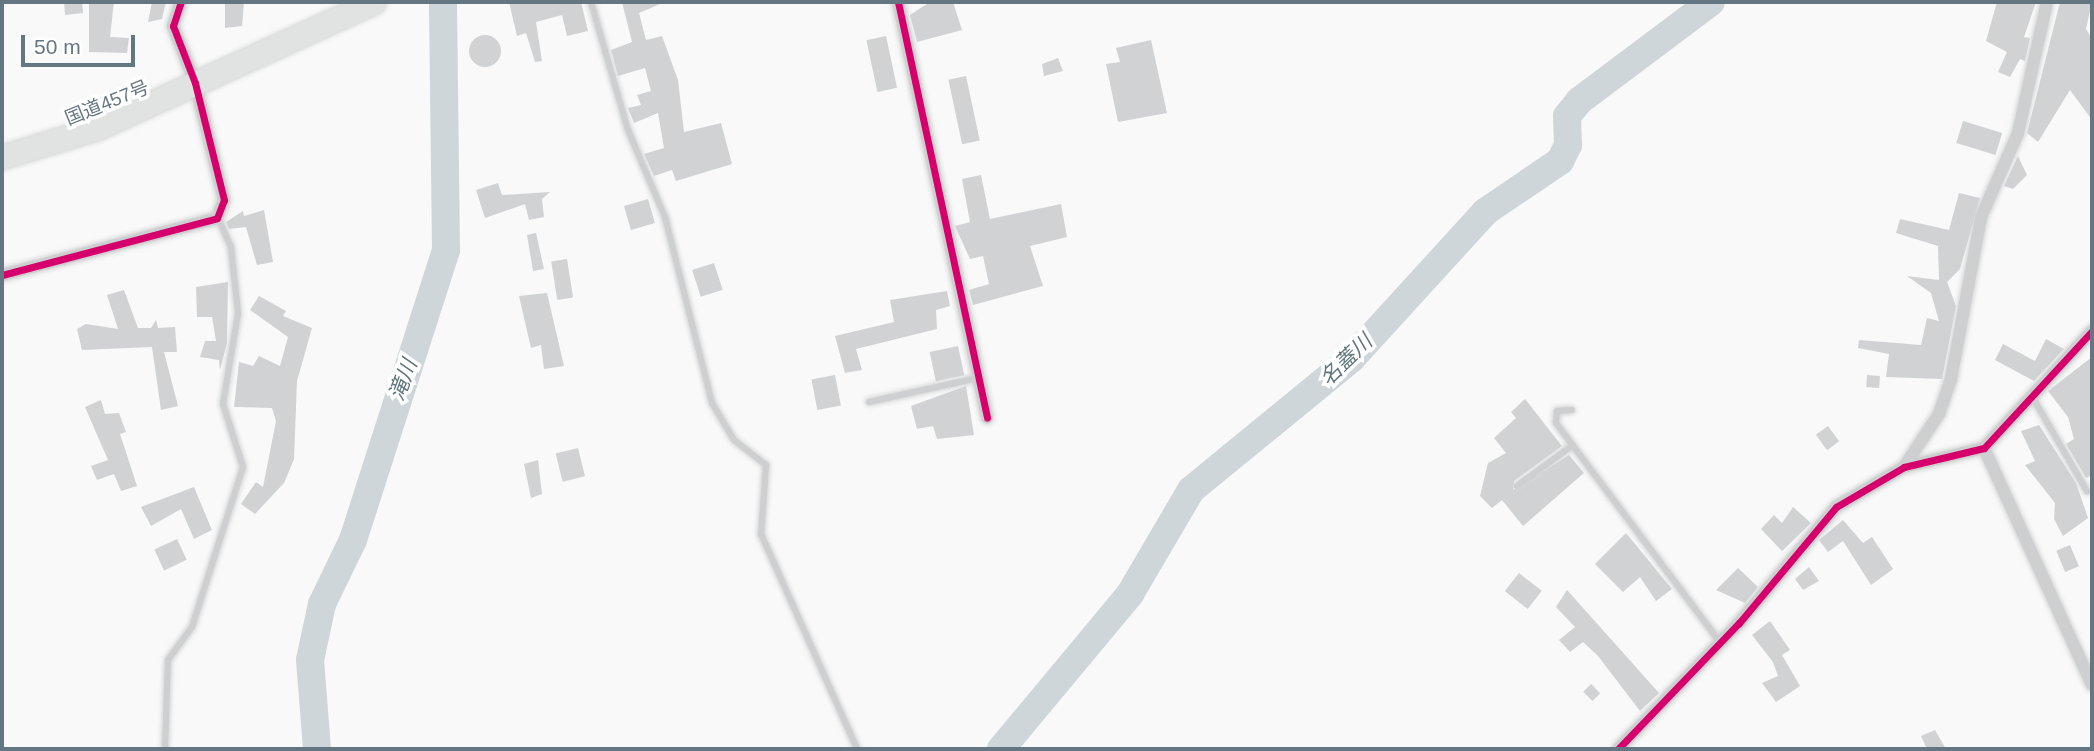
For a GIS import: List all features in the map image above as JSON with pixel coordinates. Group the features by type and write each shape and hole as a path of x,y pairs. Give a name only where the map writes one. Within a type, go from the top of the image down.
{"highway":[{"name":"国道457号","path":"2,157 97,128 374,2"}],"street":[{"path":"2,275 217,218 224,200 195,83 173,26 181,2"},
{"path":"898,2 987,418"},
{"path":"1904,467 1939,414 1951,379 1982,217 2018,133 2047,2"},
{"path":"1618,749 1720,642 1836,507 1904,467 1984,448 2092,331"},
{"path":"1984,448 2092,685"}],"lane":[{"path":"591,2 628,130 664,217 712,403 734,440 766,465 761,534 857,749"},
{"path":"165,749 168,660 192,627 243,467 223,404 238,313 231,247 217,218"},
{"path":"869,402 977,378"},
{"path":"2033,398 2087,491"},
{"path":"1572,410 1557,411 1556,423 1720,642"},
{"path":"1517,486 1573,445"}],"building":[{"path":"64,2 82,2 83,13 65,15"},
{"path":"89,2 114,2 110,37 129,38 127,53 89,52"},
{"path":"152,2 166,2 162,19 148,22"},
{"path":"225,2 244,2 242,26 225,28"},
{"path":"509,2 581,2 588,31 567,36 562,15 536,22 542,61 535,62 526,33 517,36"},
{"path":"622,2 665,2 639,13 646,40 662,36 678,80 684,132 721,123 732,164 676,181 672,170 654,176 644,154 664,148 658,113 634,123 628,108 641,105 637,95 651,91 645,68 618,76 611,50 632,42"},
{"path":"930,2 953,2 962,30 917,42 910,15"},
{"path":"1997,2 2036,2 2024,37 2030,38 2025,61 2020,59 2010,77 1998,72 2007,52 1986,41"},
{"path":"2060,2 2092,2 2086,29 2092,39 2092,120 2070,90 2038,142 2027,133"},
{"path":"485,35 496,40 501,51 496,62 485,67 474,62 469,51 474,40"},
{"path":"886,36 897,88 877,92 866,40"},
{"path":"1151,40 1167,113 1118,122 1106,64 1120,62 1116,48"},
{"path":"1058,58 1063,71 1044,76 1042,64"},
{"path":"966,76 980,141 962,144 948,80"},
{"path":"1963,121 2002,133 1995,155 1956,143"},
{"path":"2018,156 2027,175 2013,189 2004,186"},
{"path":"981,175 990,219 1061,204 1067,237 1030,246 1043,286 973,305 969,290 989,284 983,256 970,259 955,226 970,222 962,179"},
{"path":"498,183 502,195 550,192 542,199 544,217 529,220 525,204 485,218 476,190"},
{"path":"1959,193 1980,198 1960,269 1947,282 1956,306 1942,379 1886,377 1889,354 1858,348 1859,340 1921,345 1927,318 1939,321 1931,293 1907,276 1939,280 1938,246 1896,233 1900,219 1949,230"},
{"path":"648,199 655,223 631,230 624,206"},
{"path":"264,210 273,262 257,265 246,227 229,229 226,222 243,211 244,216"},
{"path":"536,233 544,269 533,271 527,235"},
{"path":"567,259 573,298 557,300 551,262"},
{"path":"714,263 723,290 701,297 692,270"},
{"path":"228,282 227,343 220,370 219,360 200,357 205,341 216,341 212,317 197,317 196,287"},
{"path":"124,290 138,328 151,328 156,320 158,328 175,327 177,352 164,352 178,406 161,410 152,347 82,350 77,329 86,324 118,329 107,295"},
{"path":"947,291 950,306 936,310 937,329 856,349 862,370 845,373 835,336 894,322 890,300"},
{"path":"547,293 564,366 544,369 541,345 531,348 519,296"},
{"path":"259,296 286,311 283,316 312,328 297,381 294,459 284,483 255,514 241,504 256,482 263,487 276,421 272,408 234,407 239,362 253,366 259,356 280,366 288,337 250,310"},
{"path":"2046,339 2064,349 2034,381 1995,360 2003,344 2035,361"},
{"path":"958,346 964,375 936,381 930,352"},
{"path":"2092,357 2092,475 2086,478 2066,444 2074,439 2068,417 2048,391"},
{"path":"835,375 841,405 817,410 811,380"},
{"path":"1867,375 1880,376 1879,388 1866,387"},
{"path":"966,386 974,435 937,439 933,426 917,429 911,406"},
{"path":"1525,399 1562,446 1514,481 1513,490 1569,455 1584,473 1523,526 1502,500 1492,508 1480,496 1488,463 1506,453 1494,438 1516,418 1511,412"},
{"path":"101,400 105,414 119,413 126,432 120,434 137,486 121,491 114,474 97,480 91,466 108,460 85,407"},
{"path":"2039,425 2076,483 2088,518 2063,536 2054,519 2055,503 2025,465 2035,461 2021,431"},
{"path":"1828,426 1839,441 1827,450 1816,435"},
{"path":"578,448 585,476 563,482 556,454"},
{"path":"538,460 542,494 531,498 524,464"},
{"path":"194,487 212,530 194,539 181,509 151,526 141,507"},
{"path":"1793,507 1811,523 1782,551 1761,529 1774,515 1782,523"},
{"path":"1843,520 1863,543 1872,537 1893,569 1871,585 1843,541 1828,552 1819,540"},
{"path":"1626,533 1672,589 1656,601 1640,577 1623,592 1595,564"},
{"path":"177,539 187,560 164,570 154,550"},
{"path":"2070,545 2079,566 2065,572 2056,551"},
{"path":"1809,567 1819,581 1803,590 1795,579"},
{"path":"1738,568 1758,587 1745,603 1716,590"},
{"path":"1519,573 1542,591 1528,609 1505,591"},
{"path":"1567,590 1659,693 1640,711 1598,656 1583,642 1570,652 1559,640 1575,627 1556,607"},
{"path":"1770,621 1790,650 1782,655 1800,686 1776,702 1762,683 1778,676 1773,662 1752,635"},
{"path":"1591,684 1600,693 1592,701 1583,692"},
{"path":"1935,730 1946,749 1927,749 1921,736"}],"waterway":[{"name":"滝川","path":"317,749 310,660 322,604 353,540 446,250 443,2"},
{"name":"名蓋川","path":"1001,749 1130,594 1191,490 1351,359 1485,212 1560,161 1568,145 1567,116 1579,101 1711,2"}],"cycle path":[{"path":"2,275 217,218 224,200 195,83 173,26 181,2"},
{"path":"898,2 987,418"},
{"path":"1618,749 1739,623 1836,507 1904,467 1984,448 2092,331"}]}
